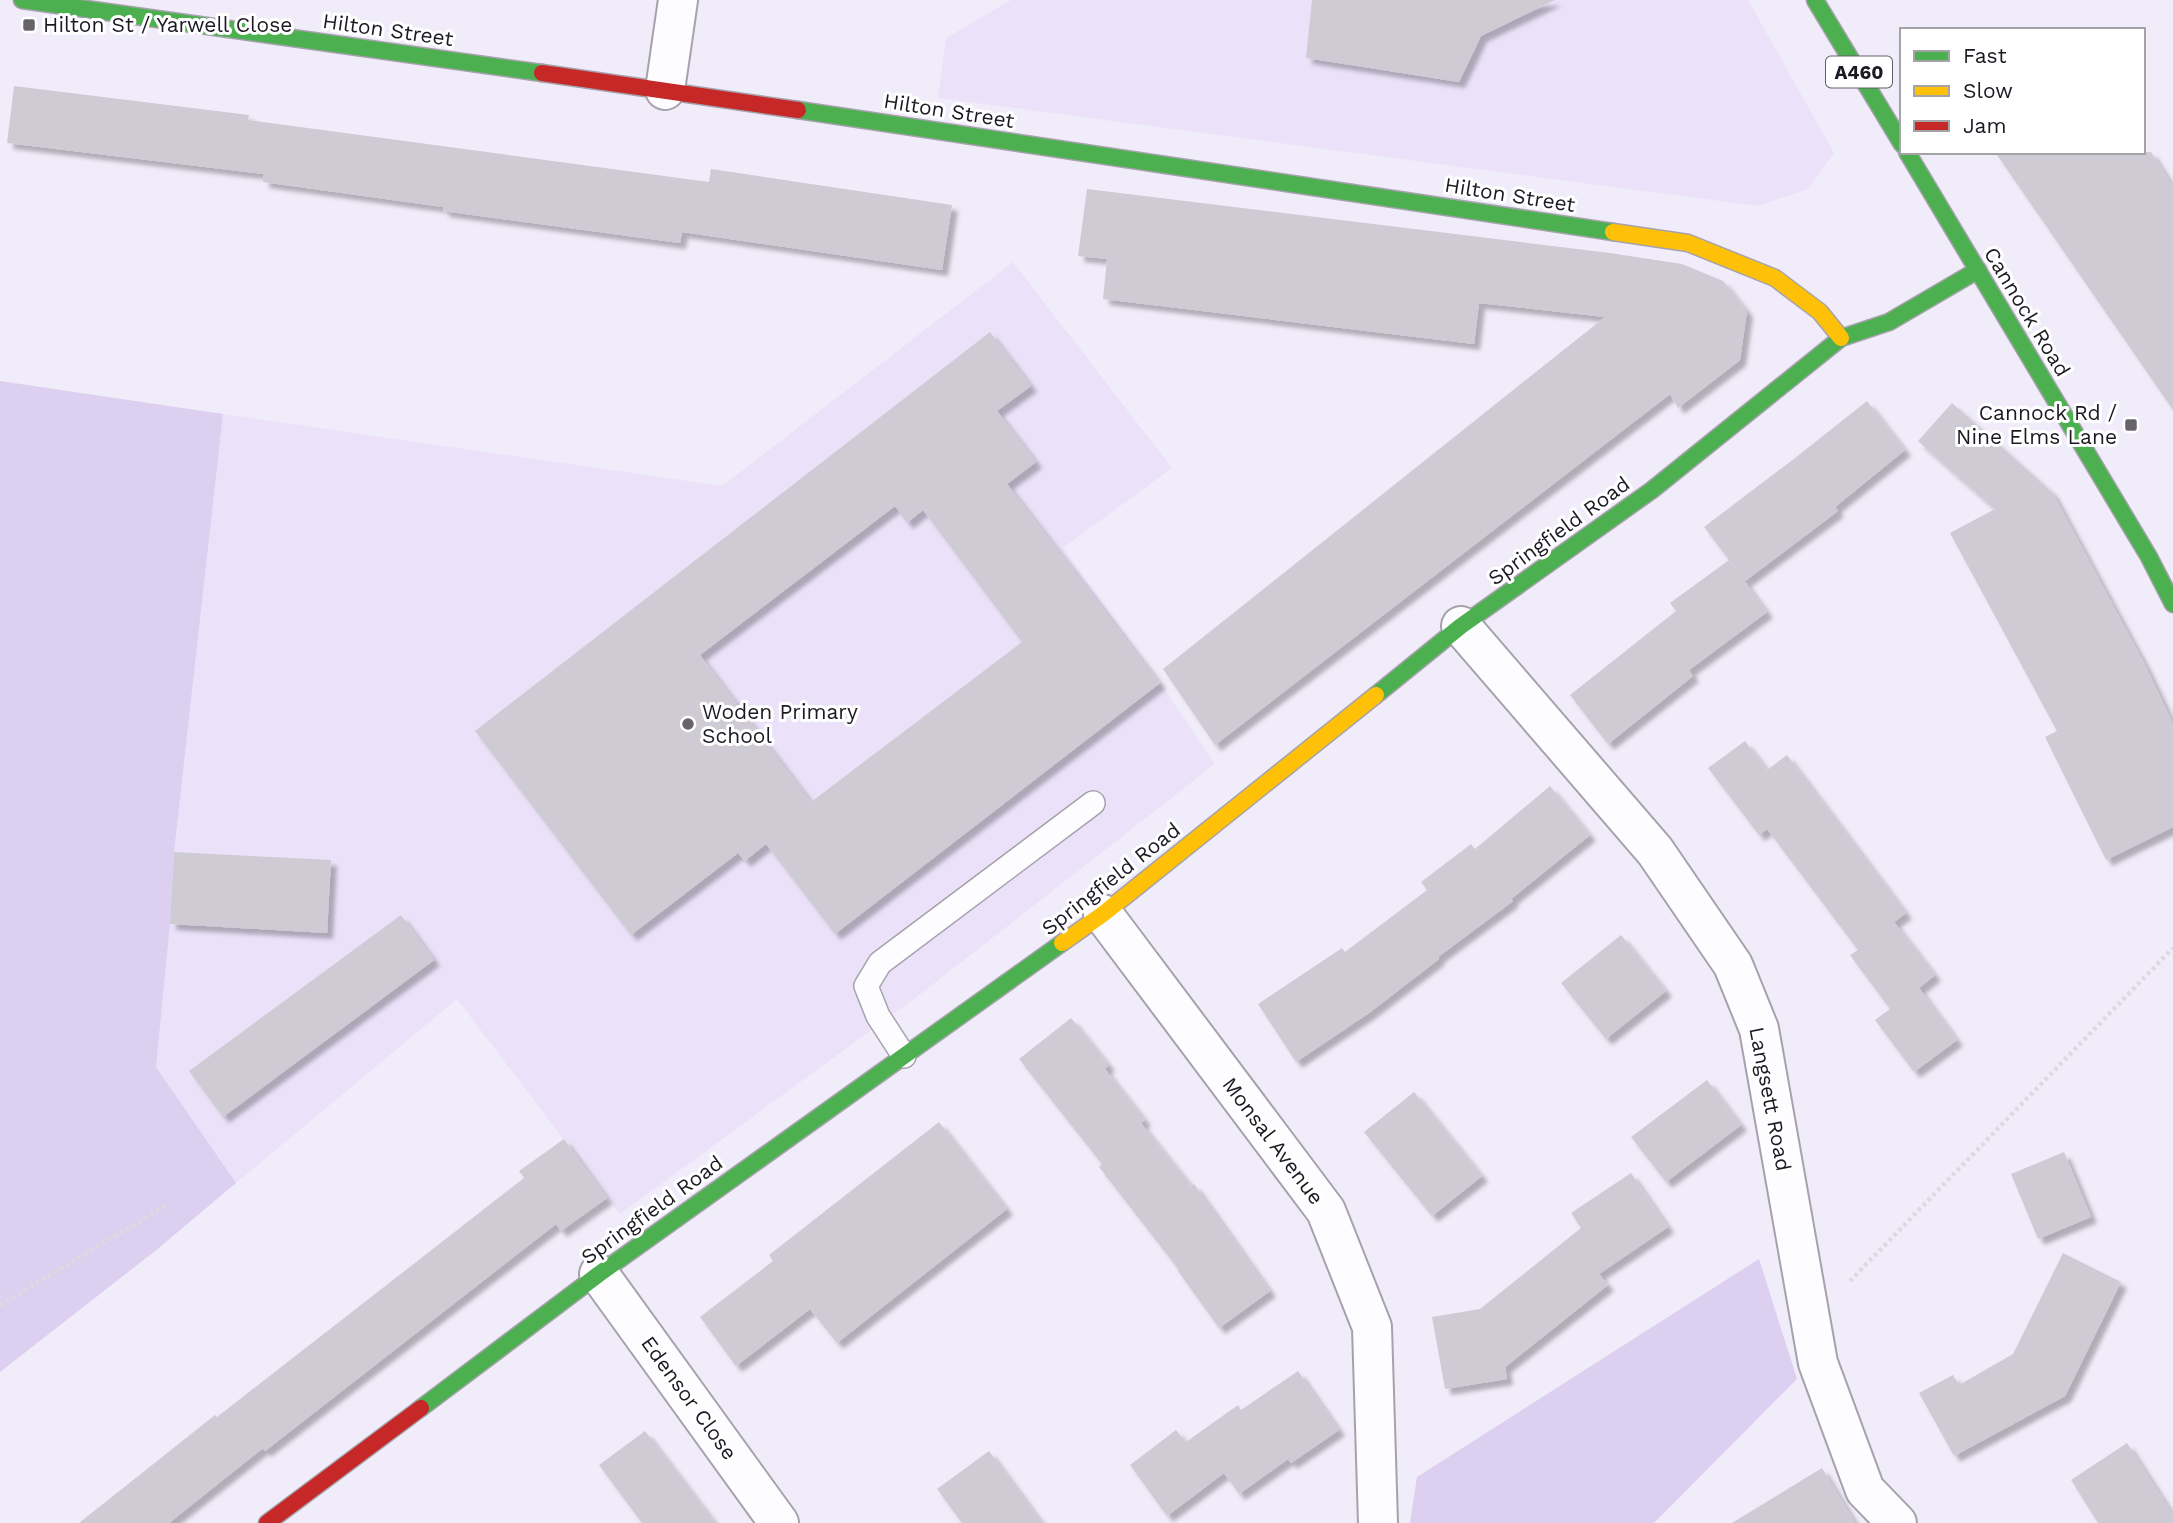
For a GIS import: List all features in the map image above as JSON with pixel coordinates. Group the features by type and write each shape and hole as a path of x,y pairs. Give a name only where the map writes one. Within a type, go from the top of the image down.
{"main road":[{"name":"Hilton Street","path":"22,0 665,90 1688,243 1774,278 1819,312 1840,338"},
{"name":"A460","path":"1816,0 1900,141"},
{"name":"Cannock Road","path":"1908,154 2148,557 2173,604"},
{"name":"Springfield Road","path":"267,1523 599,1274 1103,914 1461,626 1652,490 1840,338 1889,322 1978,270"}],"street":[{"path":"665,90 678,0"},
{"name":"Langsett Road","path":"1461,626 1655,851 1733,965 1759,1029 1818,1363 1866,1490 1896,1523"},
{"name":"Monsal Avenue","path":"1103,914 1326,1211 1372,1327 1378,1523"},
{"name":"Edensor Close","path":"599,1274 779,1523"}],"lane":[{"path":"904,1056 878,1016 866,986 880,963 1093,803"}],"path":[{"path":"1811,1321 2173,948"},
{"path":"0,1305 167,1205"}],"shaded area":[{"path":"1011,0 1748,0 1834,153 1808,189 1758,206 938,98 946,38"},
{"name":"Woden Primary School","path":"1013,262 1172,468 1063,548 1215,764 918,996 620,1214 457,999 236,1183 156,1067 174,852 223,414 722,486"},
{"path":"0,381 223,414 174,852 156,1067 236,1183 155,1251 0,1372"},
{"path":"1759,1259 1797,1379 1654,1523 1410,1523 1417,1477"}],"building":[{"path":"1312,0 1555,0 1481,36 1459,82 1306,58"},
{"path":"14,86 249,115 248,120 709,182 711,169 952,205 942,270 682,232 680,243 443,211 443,207 263,182 264,174 7,143"},
{"path":"2151,152 2173,187 2173,410 1996,154"},
{"path":"1087,189 1682,264 1723,281 1747,311 1740,360 1678,408 1670,394 1215,745 1163,669 1605,317 1479,303 1474,344 1103,299 1107,259 1078,256"},
{"path":"990,332 1031,386 997,411 1036,462 1007,484 1160,683 835,934 766,844 745,861 738,853 631,935 475,731","holes":["895,506 907,523 923,510 1022,642 811,802 700,655"]},
{"path":"1867,401 1905,450 1835,507 1838,511 1745,581 1704,527"},
{"path":"1952,403 2052,492 2145,665 2173,724 2173,827 2106,860 2045,737 2057,731 1950,533 1995,509 1918,441"},
{"path":"1729,560 1767,612 1689,670 1693,676 1608,744 1570,695 1676,611 1670,603"},
{"path":"1745,741 1767,770 1787,755 1906,913 1894,922 1935,975 1919,988 1957,1040 1914,1072 1875,1020 1890,1009 1850,955 1858,950 1767,829 1759,835 1708,768"},
{"path":"1550,786 1590,835 1511,899 1513,901 1438,957 1439,959 1369,1013 1296,1062 1258,1004 1342,948 1345,952 1427,890 1421,882 1471,844 1475,849"},
{"path":"174,852 331,860 327,933 170,924"},
{"path":"401,915 434,960 223,1117 189,1071"},
{"path":"1621,935 1666,991 1606,1039 1561,983"},
{"path":"1071,1018 1109,1065 1105,1069 1145,1120 1141,1123 1191,1186 1194,1184 1270,1291 1219,1328 1179,1270 1099,1167 1102,1164 1019,1059"},
{"path":"1707,1080 1741,1125 1666,1182 1631,1137"},
{"path":"1414,1092 1482,1176 1432,1216 1364,1132"},
{"path":"939,1122 1007,1209 837,1343 810,1309 736,1366 700,1317 773,1261 769,1255"},
{"path":"564,1139 607,1198 561,1231 556,1224 169,1523 79,1523 524,1178 519,1171"},
{"path":"2064,1152 2091,1217 2038,1239 2011,1174"},
{"path":"1631,1173 1668,1227 1599,1274 1608,1285 1505,1367 1507,1379 1445,1389 1432,1317 1480,1309 1581,1228 1571,1213"},
{"path":"2063,1253 2121,1282 2065,1396 1954,1456 1919,1393 1953,1375 1959,1385 2013,1354"},
{"path":"1298,1371 1339,1430 1291,1463 1288,1459 1239,1494 1224,1473 1167,1516 1130,1465 1176,1430 1186,1442 1238,1405 1241,1410"},
{"path":"645,1431 715,1523 642,1523 599,1465"},
{"path":"2127,1443 2173,1515 2173,1523 2098,1523 2071,1480"},
{"path":"989,1451 1042,1523 962,1523 937,1489"},
{"path":"1822,1468 1855,1523 1732,1523"}],"traffic: fast":[{"path":"22,0 542,73"},
{"path":"1815,0 1900,141"},
{"path":"798,110 1613,232"},
{"path":"1908,154 2149,557 2173,604"},
{"path":"1376,695 1461,626 1652,490 1841,338 1889,322 1978,270"},
{"path":"421,1408 599,1274 1062,943"}],"traffic: slow":[{"path":"1613,232 1688,243 1775,278 1820,312 1841,338"},
{"path":"1062,943 1103,914 1376,695"}],"traffic: jam":[{"path":"542,73 798,110"},
{"path":"267,1523 421,1408"}],"place":[{"name":"Hilton St / Yarwell Close","path":"29,25"},
{"name":"Cannock Rd / Nine Elms Lane","path":"2131,425"},
{"name":"Woden Primary School","path":"688,724"}]}
